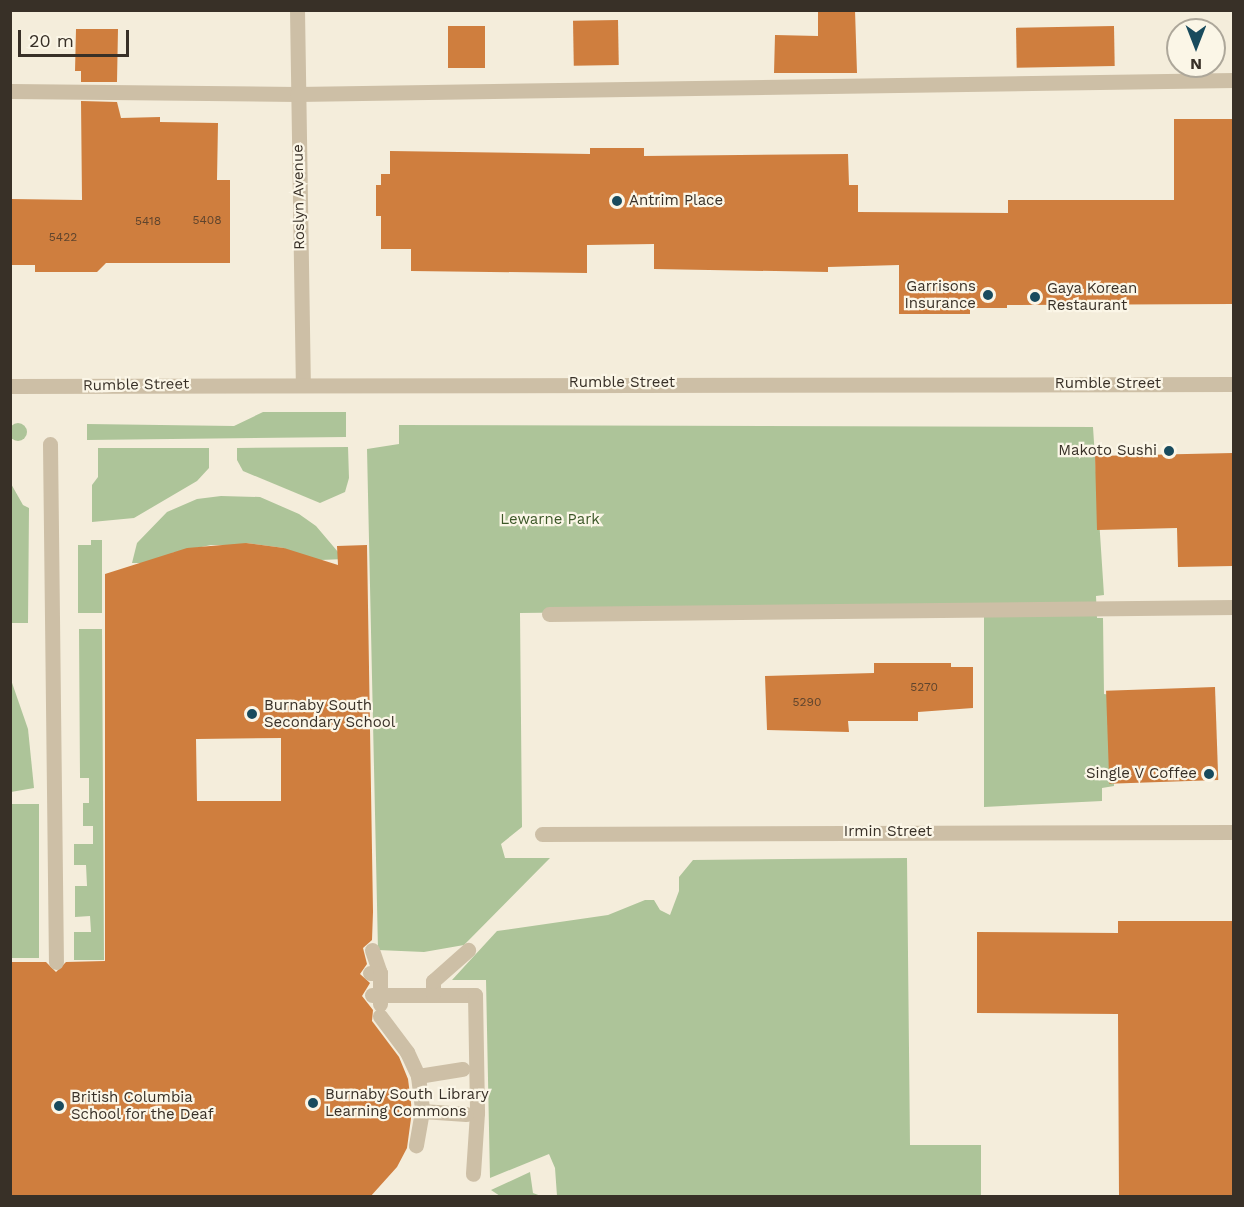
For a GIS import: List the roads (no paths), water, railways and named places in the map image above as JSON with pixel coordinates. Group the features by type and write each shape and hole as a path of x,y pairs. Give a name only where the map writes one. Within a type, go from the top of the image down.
{"street":[{"name":"Roslyn Avenue","path":"297,10 303,383"},
{"path":"10,91 297,94 1233,80"},
{"name":"Rumble Street","path":"10,386 303,383 1233,384"},
{"path":"50,444 56,962"},
{"path":"549,614 1233,607"},
{"name":"Irmin Street","path":"542,834 1233,832"},
{"path":"372,950 378,1004 407,1052 418,1076 422,1111 416,1146"},
{"path":"433,995 433,981 468,950"},
{"path":"378,1004 433,995 474,995 468,1066 473,1174"},
{"path":"418,1076 468,1066"},
{"path":"422,1111 471,1114"}],"place":[{"name":"Antrim Place","path":"617,201"},
{"name":"Garrisons Insurance","path":"988,295"},
{"name":"Gaya Korean Restaurant","path":"1035,297"},
{"name":"Makoto Sushi","path":"1169,451"},
{"name":"Burnaby South Secondary School","path":"252,714"},
{"name":"Single V Coffee","path":"1209,774"},
{"name":"Burnaby South Library Learning Commons","path":"313,1103"},
{"name":"British Columbia School for the Deaf","path":"59,1106"}],"park label":[{"name":"Lewarne Park","path":"550,520"}]}
